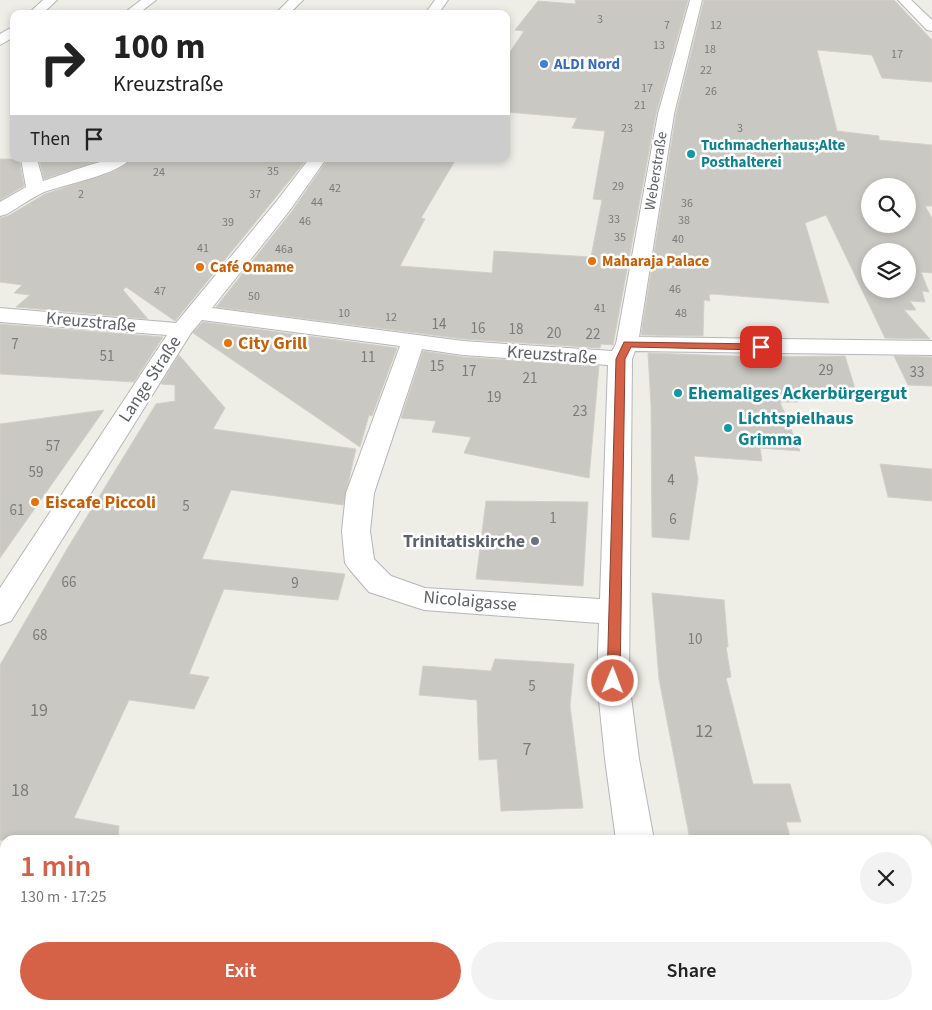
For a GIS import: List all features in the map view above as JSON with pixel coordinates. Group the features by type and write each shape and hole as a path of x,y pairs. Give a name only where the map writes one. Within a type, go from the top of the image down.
{"street":[{"path":"39,10 51,0"},
{"path":"135,10 150,0"},
{"path":"286,10 297,0"},
{"path":"434,10 442,0"},
{"name":"Weberstraße","path":"634,835 622,759 613,681 624,352 666,114 696,0"},
{"path":"904,0 932,27"},
{"path":"0,41 10,33"},
{"path":"30,162 36,189"},
{"path":"0,210 36,189 114,162"},
{"name":"Lange Straße","path":"0,613 188,321 283,206 316,162"},
{"name":"Kreuzstraße","path":"0,315 188,321 414,340 463,348 624,352 932,348"},
{"name":"Nicolaigasse","path":"414,340 360,493 356,532 360,563 380,584 424,599 614,612"}],"building":[{"path":"575,0 688,0 656,114 613,345 601,344 600,348 463,339 216,307 292,211 326,162 454,162 421,218 425,219 400,266 492,273 494,251 591,257 602,200 593,199 605,131 572,128 577,118 510,112 510,52 524,31 515,30 538,1 576,4"},
{"path":"704,0 894,0 932,40 932,82 882,78 872,55 817,50 837,131 879,136 879,140 932,145 932,206 925,206 932,218 932,273 921,272 929,292 922,291 925,302 910,301 916,310 904,310 930,339 885,338 866,298 916,298 916,243 861,243 861,288 826,215 805,223 829,303 712,294 709,295 710,301 704,300 703,336 641,335 676,114"},
{"path":"0,159 10,159 10,162 20,162 24,186 0,200"},
{"path":"40,162 98,162 44,179"},
{"path":"128,162 305,162 175,321 126,287 123,290 148,319 16,307 30,295 14,293 22,285 0,282 0,218 8,216 45,194 115,171"},
{"path":"203,322 397,348 372,416 369,415 360,447 193,333"},
{"path":"0,324 163,337 134,382 0,374"},
{"path":"423,351 463,357 599,366 589,478 464,453 471,437 432,432 436,421 401,418"},
{"path":"648,353 763,357 845,356 856,392 847,392 849,397 797,399 798,402 780,402 800,451 760,448 762,461 694,456 698,479 689,540 652,537 651,406"},
{"path":"179,355 225,408 213,429 356,449 343,505 231,490 202,559 345,574 338,600 224,589 189,674 209,677 194,709 129,700 74,818 119,826 118,835 0,835 0,665 67,549 156,404 175,401 175,385 161,384"},
{"path":"894,356 932,357 932,386 908,385"},
{"path":"104,410 0,558 0,424"},
{"path":"880,464 932,469 932,501 888,497"},
{"name":"Trinitatiskirche","path":"486,501 588,502 583,586 476,579"},
{"path":"652,593 724,600 728,647 726,647 731,677 726,678 753,784 790,784 801,822 786,822 790,835 689,835 659,679"},
{"path":"495,659 574,664 570,706 583,808 501,811 497,759 479,760 477,700 419,695 423,666 491,671"}],"place":[{"name":"ALDI Nord","path":"544,64"},
{"name":"Tuchmacherhaus;Alte Posthalterei","path":"691,154"},
{"name":"Maharaja Palace","path":"592,261"},
{"name":"Café Omame","path":"200,267"},
{"name":"City Grill","path":"228,343"},
{"name":"Ehemaliges Ackerbürgergut","path":"678,393"},
{"name":"Lichtspielhaus Grimma","path":"728,428"},
{"name":"Eiscafe Piccoli","path":"35,502"},
{"name":"Trinitatiskirche","path":"535,541"}],"route":[{"path":"613,681 620,359 627,344 761,347"}]}
